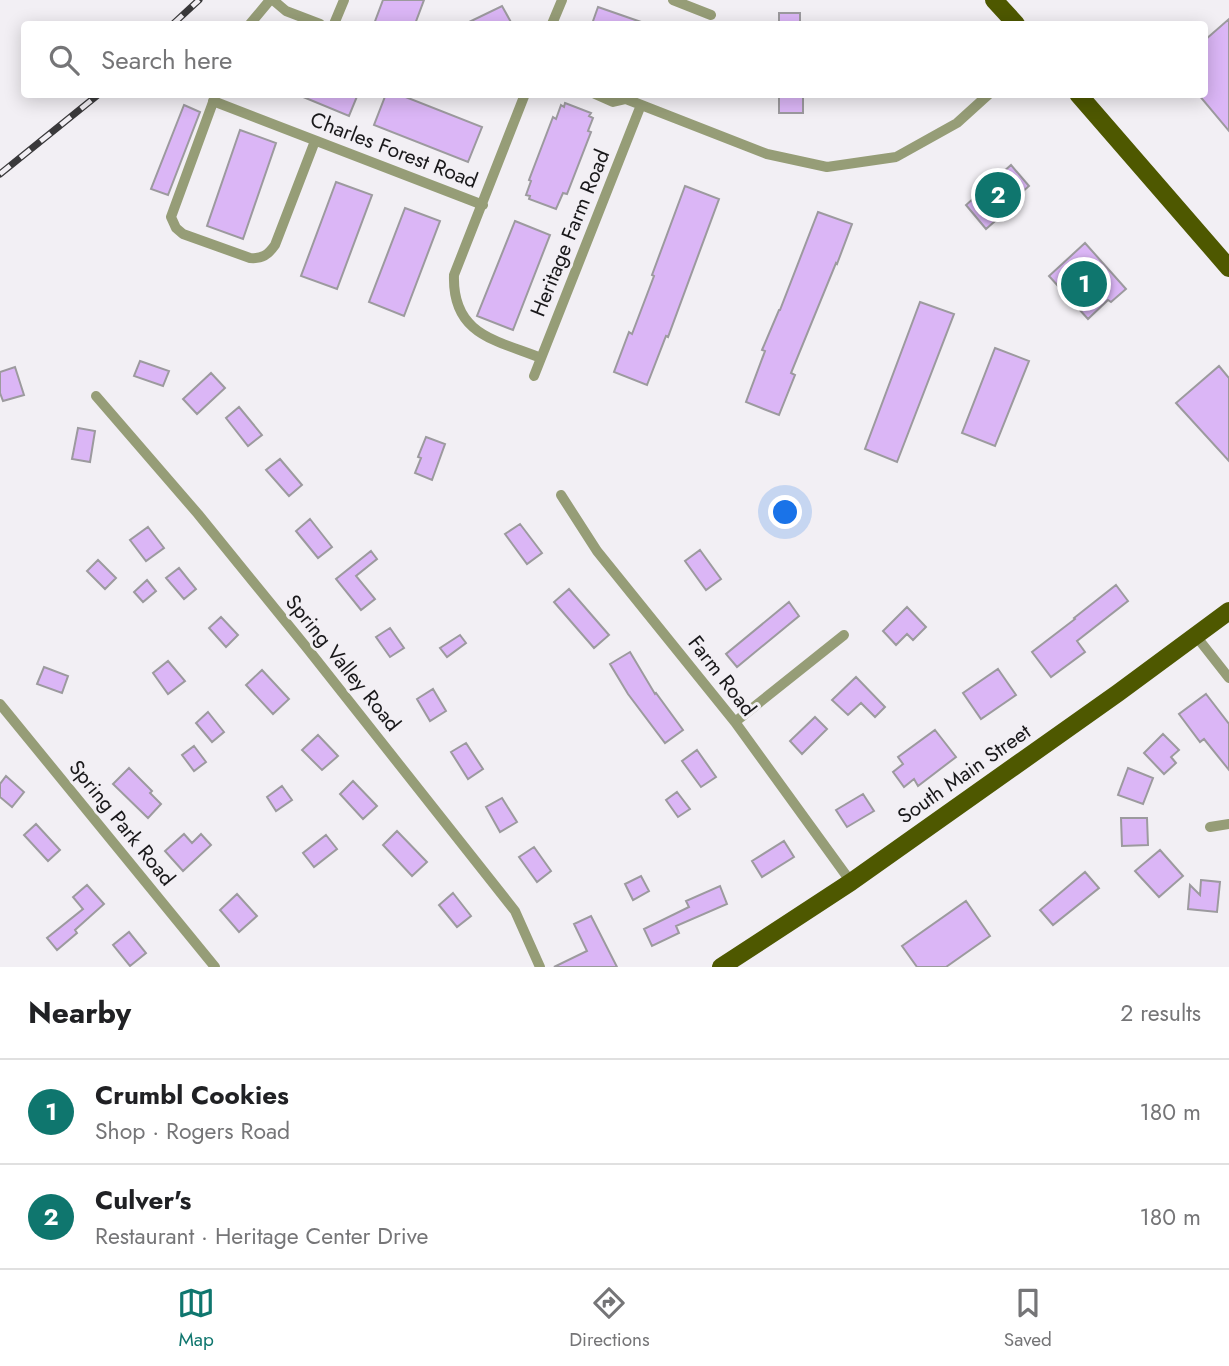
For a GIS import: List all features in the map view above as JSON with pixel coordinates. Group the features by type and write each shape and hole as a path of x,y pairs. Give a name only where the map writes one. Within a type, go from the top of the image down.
{"main road":[{"path":"994,0 1013,21"},
{"path":"1081,98 1229,268"},
{"name":"South Main Street","path":"721,967 851,882 1229,611"}],"street":[{"path":"253,21 272,0 286,11 312,21"},
{"path":"335,21 344,0"},
{"path":"553,21 562,0"},
{"path":"673,0 711,15"},
{"path":"215,98 171,216 176,228 183,234 250,258 260,258 270,253 315,141"},
{"name":"Charles Forest Road","path":"215,98 315,141 483,205"},
{"path":"523,98 454,275 454,291 465,320 479,333 541,358"},
{"path":"604,98 613,102 622,98"},
{"path":"626,98 767,154 827,167 896,157 957,123 985,98"},
{"name":"Heritage Farm Road","path":"534,376 641,105"},
{"name":"Spring Valley Road","path":"96,396 207,525 515,911 540,967"},
{"name":"Farm Road","path":"561,495 597,551 735,722 851,882"},
{"path":"735,722 844,635"},
{"path":"1196,636 1229,678"},
{"name":"Spring Park Road","path":"0,704 215,967"},
{"path":"1210,827 1229,824"}],"building":[{"path":"383,0 424,0 416,21 375,21"},
{"path":"502,6 510,21 471,21"},
{"path":"598,7 638,21 593,21"},
{"path":"779,13 800,13 800,21 779,21"},
{"path":"1229,19 1229,131 1201,98 1208,98 1208,37"},
{"path":"306,98 356,98 349,116"},
{"path":"384,98 408,98 482,127 468,162 374,125"},
{"path":"779,98 803,98 803,113 779,113"},
{"path":"565,103 591,113 589,116 593,118 588,131 591,132 567,194 563,193 556,209 529,199 530,196 526,195 553,117 556,119 561,105 564,107"},
{"path":"184,105 200,112 168,195 151,189"},
{"path":"240,130 276,143 243,239 207,226"},
{"path":"1011,165 1029,186 1009,204 1011,207 986,229 966,205"},
{"path":"336,182 372,195 337,289 301,276"},
{"path":"685,186 719,199 668,337 666,336 647,385 614,372 629,332 632,334"},
{"path":"405,208 440,221 404,316 369,302"},
{"path":"818,212 852,224 791,373 795,375 779,415 746,402 765,351 762,350"},
{"path":"515,221 550,235 513,330 477,316"},
{"path":"1085,243 1126,289 1111,302 1108,300 1088,319 1049,276"},
{"path":"920,302 954,314 897,462 865,449"},
{"path":"995,348 1029,361 995,446 962,433"},
{"path":"140,361 169,371 163,386 134,376"},
{"path":"1219,366 1229,378 1229,461 1176,403"},
{"path":"15,367 24,395 3,401 0,393 0,372"},
{"path":"211,373 225,388 197,414 183,399"},
{"path":"239,407 262,435 248,446 226,418"},
{"path":"78,428 95,431 90,462 72,459"},
{"path":"426,437 445,444 432,480 415,473"},
{"path":"280,459 302,485 289,496 266,470"},
{"path":"310,519 332,547 318,558 296,531"},
{"path":"520,524 542,553 527,564 505,534"},
{"path":"148,527 164,548 146,561 130,540"},
{"path":"700,550 721,579 706,590 685,561"},
{"path":"371,551 377,559 356,576 375,599 361,610 336,579"},
{"path":"98,560 116,578 105,589 87,571"},
{"path":"179,568 196,589 184,599 166,578"},
{"path":"147,580 156,591 143,602 134,592"},
{"path":"1116,585 1128,601 1077,641 1085,652 1051,677 1032,652"},
{"path":"569,589 609,635 594,648 554,602"},
{"path":"789,602 799,616 737,667 726,654"},
{"path":"907,607 926,627 913,640 907,634 896,645 883,631"},
{"path":"221,617 238,635 226,647 209,628"},
{"path":"390,628 404,648 390,657 376,637"},
{"path":"460,635 466,643 447,657 440,648"},
{"path":"630,652 655,694 683,730 665,743 628,694 610,664"},
{"path":"168,661 185,681 168,694 153,673"},
{"path":"44,667 68,676 62,693 37,684"},
{"path":"998,669 1016,695 981,719 963,693"},
{"path":"262,670 289,699 273,714 246,685"},
{"path":"856,677 885,707 875,717 861,703 848,715 832,700"},
{"path":"433,689 446,711 430,721 417,699"},
{"path":"1206,694 1229,724 1229,770 1204,739 1200,742 1179,714"},
{"path":"208,712 224,732 212,742 196,723"},
{"path":"815,717 827,729 802,754 790,741"},
{"path":"935,730 956,757 918,786 914,779 904,787 893,772 903,764 898,757"},
{"path":"1163,734 1179,750 1171,757 1176,763 1164,774 1144,753"},
{"path":"318,735 338,756 322,770 302,750"},
{"path":"466,743 483,769 468,779 451,752"},
{"path":"194,746 206,762 194,771 182,755"},
{"path":"697,750 716,777 701,787 682,761"},
{"path":"129,768 161,804 148,818 113,784"},
{"path":"1128,768 1153,778 1143,804 1118,795"},
{"path":"6,776 24,792 12,807 0,797 0,784"},
{"path":"353,781 377,806 363,819 340,794"},
{"path":"282,786 292,800 276,811 267,797"},
{"path":"677,792 690,809 678,817 666,800"},
{"path":"863,794 874,811 847,827 836,810"},
{"path":"502,798 517,822 500,832 486,807"},
{"path":"1121,818 1147,818 1148,845 1122,846"},
{"path":"36,824 60,850 48,861 24,835"},
{"path":"397,831 427,862 412,876 383,845"},
{"path":"184,834 192,843 201,834 211,845 183,871 165,851"},
{"path":"326,835 337,849 314,867 303,853"},
{"path":"784,841 794,857 762,877 752,861"},
{"path":"534,847 551,871 537,882 519,857"},
{"path":"1160,850 1183,876 1159,897 1135,871"},
{"path":"1085,872 1099,888 1053,925 1040,910"},
{"path":"641,876 649,891 633,900 625,884"},
{"path":"1201,880 1220,882 1217,912 1188,909 1190,885 1200,895"},
{"path":"87,885 104,904 57,950 47,938 83,909 73,897"},
{"path":"720,886 727,904 676,926 679,933 652,946 644,929 689,907 686,901"},
{"path":"453,893 471,916 457,927 439,905"},
{"path":"237,894 257,916 239,932 220,910"},
{"path":"966,901 990,936 946,967 917,967 902,946"},
{"path":"591,916 617,967 554,967 587,951 574,924"},
{"path":"129,932 146,953 130,966 113,945"}],"railway":[{"path":"176,21 199,0"},
{"path":"0,174 94,98"}],"place":[{"name":"Culver's","path":"998,195"},
{"name":"Crumbl Cookies","path":"1084,284"}]}
